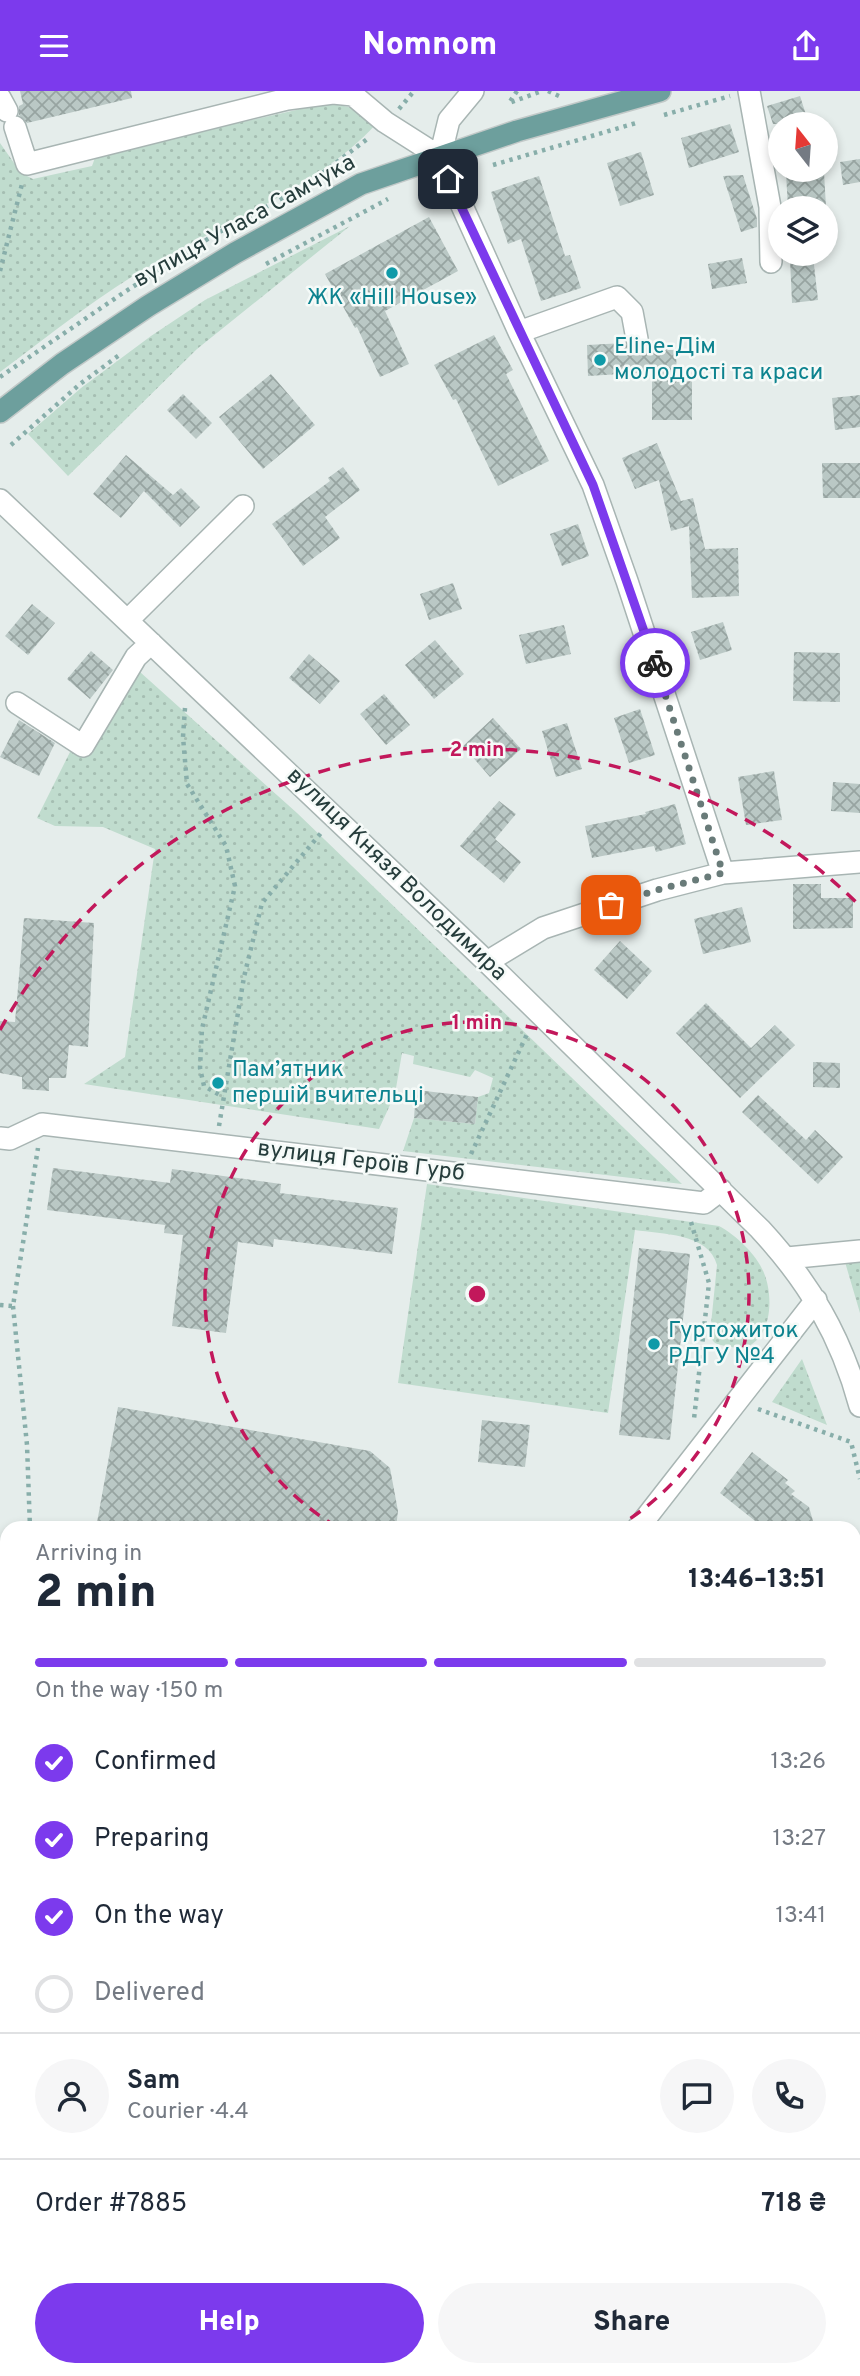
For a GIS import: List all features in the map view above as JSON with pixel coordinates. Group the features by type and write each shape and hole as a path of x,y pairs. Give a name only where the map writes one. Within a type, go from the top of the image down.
{"main road":[{"name":"вулиця Уласа Самчука","path":"0,412 22,393 148,306 235,253 362,184 517,131 660,91"}],"street":[{"path":"439,157 449,120 472,91"},
{"path":"7,112 27,164 287,99 333,93 354,95 385,122 439,157 593,485 628,581 723,873"},
{"path":"742,93 768,203"},
{"path":"519,332 617,297 632,312 637,339"},
{"name":"вулиця Князя Володимира","path":"0,500 487,962 721,1190 786,1258 816,1300 836,1337 860,1406"},
{"path":"128,620 243,506"},
{"path":"17,703 83,746 136,657 151,643"},
{"path":"487,962 543,928 657,890 723,873 860,862"},
{"path":"0,1138 10,1139 42,1124"},
{"name":"вулиця Героїв Гурб","path":"42,1124 704,1203 721,1190"},
{"path":"786,1258 860,1251"},
{"path":"643,1521 816,1300"}],"path":[{"path":"0,377 214,235 305,186 362,144 414,91"},
{"path":"517,91 509,103 542,91"},
{"path":"655,117 742,93"},
{"path":"486,167 642,121"},
{"path":"0,271 27,164"},
{"path":"262,265 391,198"},
{"path":"10,445 80,384 131,345"},
{"path":"185,708 183,737 187,784 226,846 235,886 202,1029 201,1068 204,1086 223,1097"},
{"path":"217,1144 244,977 262,903 321,832"},
{"path":"462,1174 528,1031"},
{"path":"30,1521 27,1445 13,1306 42,1124"},
{"path":"684,1201 709,1283 693,1431"},
{"path":"0,1305 13,1306"},
{"path":"751,1406 851,1442 860,1479"}],"green space":[{"path":"335,104 352,108 376,124 354,146 329,165 272,201 136,274 0,372 0,143 21,173 33,179 92,166 96,155 314,106"},
{"path":"350,226 197,349 68,476 28,434 81,388 205,300"},
{"path":"132,672 140,672 297,813 682,1184 403,1151 414,1118 475,1124 478,1097 489,1093 493,1078 475,1070 470,1077 413,1064 414,1056 402,1053 395,1094 379,1129 84,1084 125,1057 155,849 103,827 55,826 37,818 71,750"},
{"path":"427,1184 719,1226 745,1246 761,1266 769,1292 766,1324 756,1341 747,1347 715,1343 710,1334 717,1265 712,1254 694,1241 683,1237 635,1230 608,1413 398,1383"},
{"path":"860,1261 860,1313 845,1262"},
{"path":"802,1359 827,1425 772,1402"}],"building":[{"path":"20,91 131,91 132,98 27,123 19,115 19,106 23,104"},
{"path":"800,96 805,112 769,112 767,106"},
{"path":"730,124 739,152 689,168 681,138"},
{"path":"641,152 654,195 620,206 607,163"},
{"path":"860,159 860,182 843,185 840,162"},
{"path":"743,175 757,227 741,232 723,176"},
{"path":"539,176 565,256 570,255 581,288 541,301 521,239 508,244 491,192"},
{"path":"787,182 825,182 825,196 787,196"},
{"name":"ЖК «Hill House»","path":"429,217 458,271 385,311 409,364 380,377 357,327 355,328 325,274"},
{"path":"742,258 747,283 712,289 708,264"},
{"path":"790,266 814,266 818,300 792,303"},
{"path":"494,335 513,370 506,374 549,461 498,486 456,399 453,400 434,365"},
{"path":"650,342 667,345 668,350 676,350 677,382 692,381 692,420 652,420 652,372 588,376 587,345 625,343 632,351 639,352"},
{"path":"271,374 315,425 263,469 219,417"},
{"path":"183,394 212,423 196,439 167,410"},
{"path":"860,395 860,427 835,430 832,398"},
{"path":"657,443 681,501 693,498 705,549 738,548 739,596 692,598 689,526 671,531 659,480 635,489 622,458"},
{"path":"126,455 173,495 181,488 200,507 180,527 144,491 121,518 93,494"},
{"path":"822,463 860,463 860,498 823,498"},
{"path":"343,467 360,490 325,517 340,538 303,566 272,524 330,481 328,478"},
{"path":"578,524 589,556 562,566 550,534"},
{"path":"453,583 462,609 429,620 420,594"},
{"path":"32,604 55,623 28,655 5,636"},
{"path":"723,622 732,650 700,660 691,632"},
{"path":"564,625 571,654 526,664 519,635"},
{"path":"435,640 464,674 434,699 405,665"},
{"path":"91,651 113,670 90,699 67,679"},
{"path":"794,652 840,653 840,702 793,701"},
{"path":"309,654 340,681 320,704 289,678"},
{"path":"384,694 410,725 386,745 360,714"},
{"path":"640,709 655,755 629,763 614,718"},
{"path":"493,718 521,749 490,777 463,746"},
{"path":"19,720 55,743 39,776 0,757"},
{"path":"567,723 582,769 556,777 542,731"},
{"path":"774,771 782,820 746,825 738,777"},
{"path":"833,782 860,784 860,813 831,811"},
{"path":"499,801 516,814 495,839 521,862 504,883 460,846"},
{"path":"675,804 686,844 656,852 654,846 592,858 585,826 646,814 645,812"},
{"path":"793,884 821,884 821,898 853,898 853,928 793,929"},
{"path":"742,907 751,942 703,954 694,919"},
{"path":"24,918 94,923 88,1047 69,1045 66,1078 49,1078 49,1091 22,1089 22,1077 0,1073 0,1021 15,1022"},
{"path":"620,941 652,971 627,999 594,970"},
{"path":"706,1003 751,1048 775,1025 795,1045 740,1098 676,1033"},
{"path":"813,1062 840,1063 840,1088 813,1087"},
{"path":"416,1090 478,1097 475,1124 414,1118"},
{"path":"758,1095 806,1140 815,1130 843,1157 818,1184 742,1112"},
{"path":"53,1168 170,1183 172,1169 281,1184 280,1193 398,1208 392,1254 274,1239 273,1247 238,1242 226,1333 172,1326 183,1235 164,1233 165,1225 47,1210"},
{"name":"Гуртожиток РДГУ №4","path":"639,1248 690,1254 670,1440 619,1435"},
{"path":"118,1407 370,1451 390,1468 398,1511 397,1521 97,1521"},
{"path":"482,1420 530,1425 525,1467 478,1462"},
{"path":"752,1452 788,1480 785,1483 795,1491 791,1494 809,1507 813,1521 755,1521 720,1493"}],"way so far":[{"path":"611,905 723,873 655,663"}],"place":[{"name":"ЖК «Hill House»","path":"392,273"},
{"name":"Eline-Дім молодості та краси","path":"600,360"},
{"name":"Пам’ятник першій вчительці","path":"218,1083"},
{"name":"Гуртожиток РДГУ №4","path":"654,1344"}],"route":[{"path":"448,179 593,485 655,663"}]}
